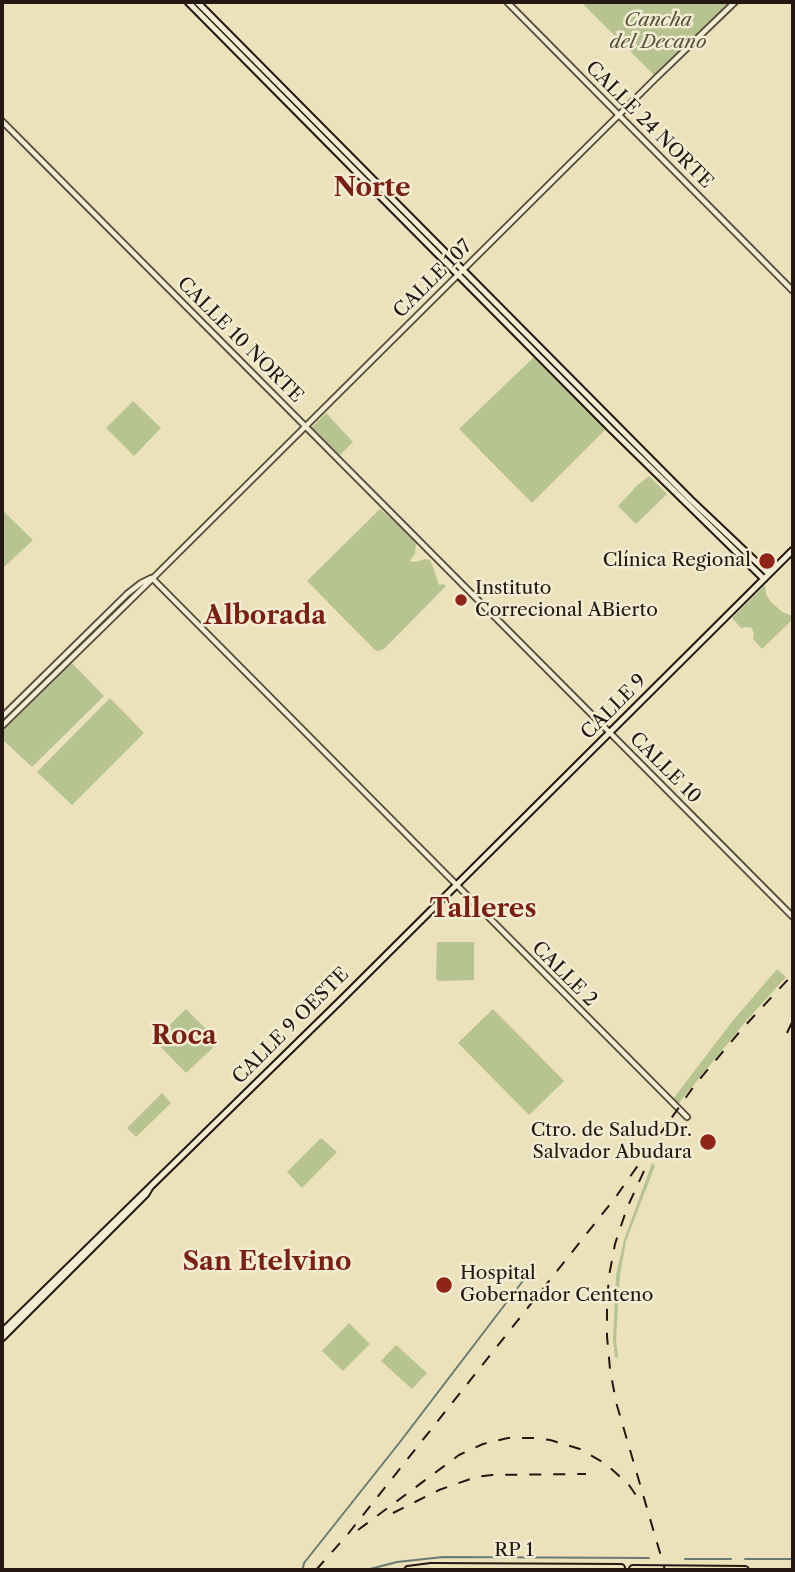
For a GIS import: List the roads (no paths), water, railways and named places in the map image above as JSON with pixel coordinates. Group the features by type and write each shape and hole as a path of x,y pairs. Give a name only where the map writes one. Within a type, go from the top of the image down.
{"main road":[{"path":"188,2 460,272"},
{"path":"197,2 613,427 767,577"},
{"name":"CALLE 9","path":"456,885 793,550"},
{"name":"CALLE 9 OESTE","path":"2,1335 144,1191 456,885"},
{"name":"RP 1","path":"408,1570 431,1567 634,1570"},
{"path":"634,1570 745,1570"}],"street":[{"name":"CALLE 24 NORTE","path":"507,2 793,290"},
{"name":"CALLE 107","path":"152,578 735,2"},
{"name":"CALLE 10 NORTE","path":"2,121 457,580"},
{"path":"2,716 127,594 152,578"},
{"path":"2,726 152,578"},
{"name":"CALLE 2","path":"152,578 687,1117"},
{"name":"CALLE 10","path":"457,580 793,917"}],"waterway":[{"path":"76,648 118,606"},
{"path":"2,722 69,655"},
{"path":"303,1568 304,1563 532,1269"},
{"path":"366,1570 397,1562 443,1557 649,1558"},
{"path":"685,1559 731,1559"},
{"path":"745,1559 793,1559"}],"railway":[{"path":"316,1570 348,1534 615,1198 694,1086 793,974"},
{"path":"787,1033 793,1020"},
{"path":"644,1171 627,1208 615,1244 609,1276 607,1336 616,1402 665,1570"},
{"path":"358,1530 459,1455 483,1444 508,1438 550,1440 580,1449 606,1464 629,1485 640,1501"},
{"path":"393,1513 439,1490 476,1477 586,1474"}],"place":[{"name":"Clínica Regional","path":"767,561"},
{"name":"Instituto Correcional ABierto","path":"461,600"},
{"name":"Ctro. de Salud Dr. Salvador Abudara","path":"708,1142"},
{"name":"Hospital Gobernador Centeno","path":"444,1285"}],"district":[{"name":"Norte","path":"372,188"},
{"name":"Alborada","path":"265,616"},
{"name":"Talleres","path":"483,909"},
{"name":"Roca","path":"184,1036"},
{"name":"San Etelvino","path":"267,1262"}],"park label":[{"name":"Cancha del Decano","path":"658,32"}]}
